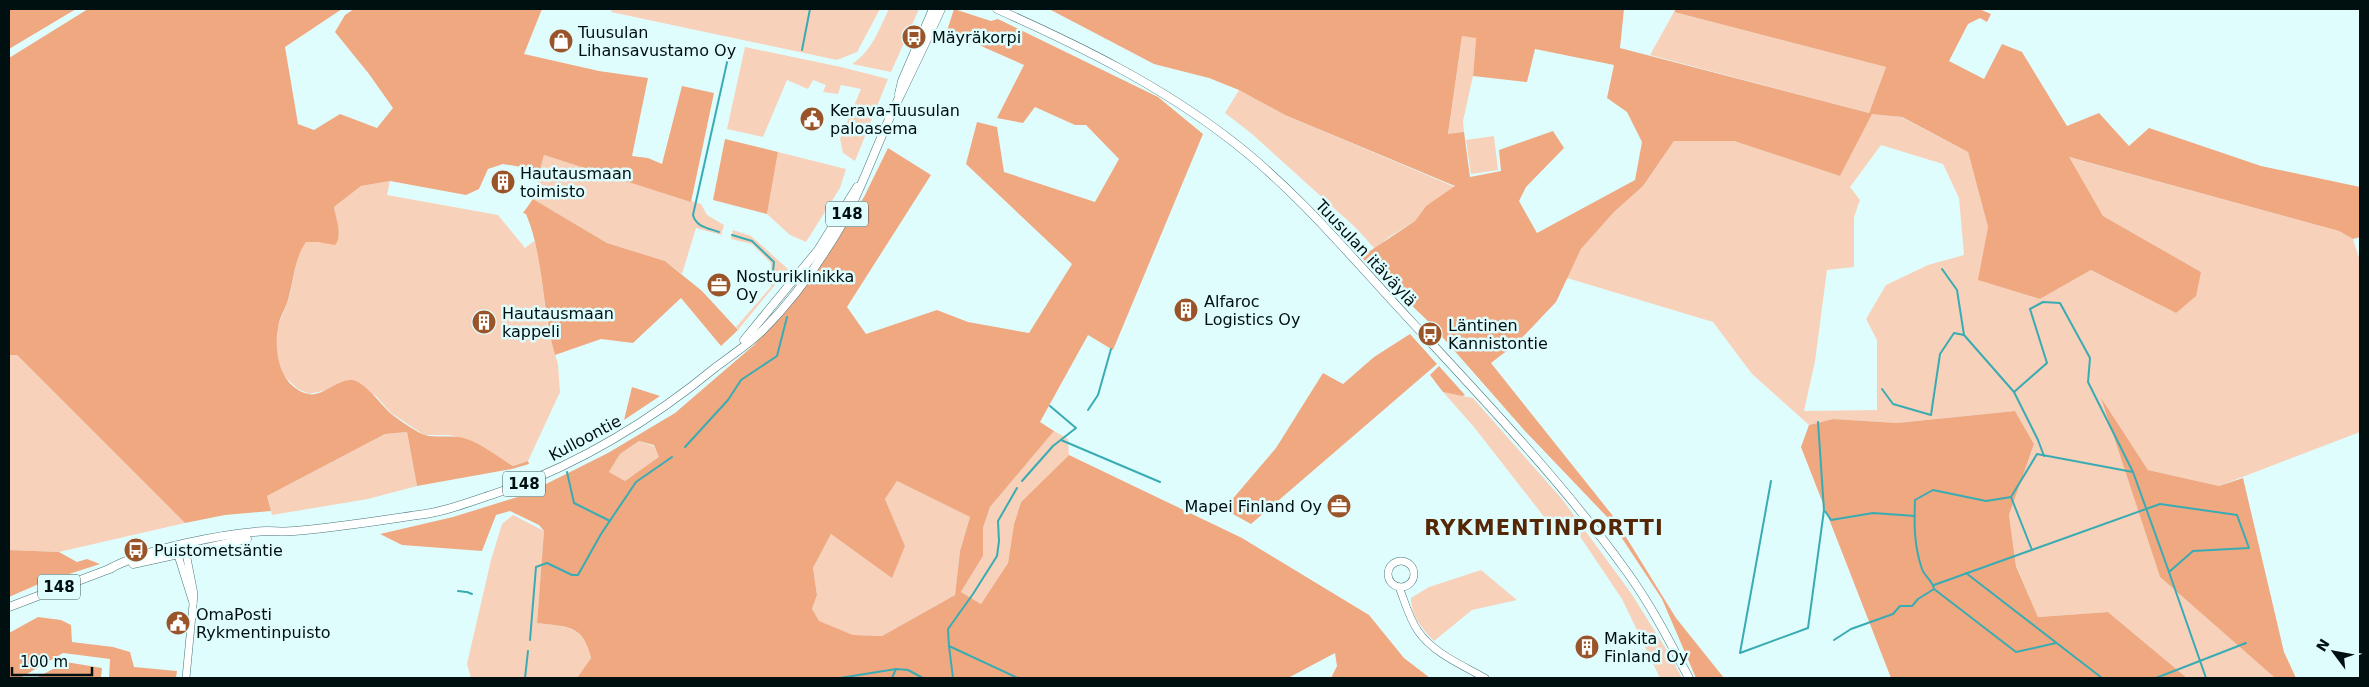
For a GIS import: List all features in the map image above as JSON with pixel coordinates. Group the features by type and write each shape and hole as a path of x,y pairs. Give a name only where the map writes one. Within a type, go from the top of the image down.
{"main road":[{"name":"Kulloontie","path":"898,100 902,81 933,9"},
{"name":"Kulloontie","path":"9,607 109,569 122,562 181,549 282,532 425,514 467,504 519,486 622,436 667,406 763,330 824,254 857,196 898,100 908,84 942,9"},
{"name":"Tuusulan itäväylä","path":"997,9 1071,42 1140,79 1233,142 1290,193 1423,334 1580,510 1628,572 1689,678"}],"street":[{"path":"181,549 194,606 186,678"},
{"path":"1398,560 1406,561 1413,566 1414,579 1408,585 1399,587 1391,583 1388,574 1390,565 1398,560"},
{"path":"1405,601 1408,585"},
{"path":"1399,587 1418,630 1430,645 1485,678"}],"shaded area":[{"path":"9,9 76,9 9,49"},
{"path":"88,9 342,9 285,47 298,124 314,130 340,114 377,128 393,108 369,74 335,32 345,15 354,9 542,9 524,54 599,71 648,78 632,156 648,158 662,164 682,86 714,93 691,202 544,155 540,170 503,164 488,169 479,189 466,195 390,181 361,186 334,207 339,232 335,245 306,242 302,248 288,300 281,316 277,337 278,357 285,376 291,384 298,390 314,394 346,381 358,382 371,392 390,413 422,434 467,439 513,466 528,461 529,464 512,469 417,486 407,432 385,434 267,496 271,511 225,515 185,523 17,355 9,355 9,58"},
{"path":"612,9 880,9 857,52 837,60 611,12"},
{"path":"889,9 919,9 891,72 852,64 870,46"},
{"path":"954,9 991,21 998,19 1158,97 1203,134 1113,350 1088,335 1040,422 1054,431 990,507 983,528 983,556 961,592 981,604 1008,563 1014,524 1021,502 1069,455 1242,538 1369,615 1404,658 1430,678 1331,678 1337,666 1335,653 1288,678 577,678 591,658 588,647 583,639 572,629 537,623 544,531 539,525 510,511 496,515 482,551 402,545 380,534 453,517 524,495 608,453 675,413 754,345 793,301 864,197 888,148 931,175 847,307 866,334 937,310 968,322 1029,333 1072,264 966,164 977,122 997,127 1004,172 1095,202 1119,159 1086,125 1075,125 1035,107 1023,123 997,118 1024,65 947,31","holes":["639,441 654,445 659,457 625,481 609,472 620,454","897,481 970,517 960,551 955,595 882,636 853,635 819,621 812,609 817,595 813,568 831,534 892,578 905,546 885,499"]},
{"path":"1049,9 1624,9 1620,48 1869,113 1886,67 1674,12 1676,9 1979,9 1991,14 1987,22 1980,18 1968,24 1949,61 1984,79 2002,44 2022,52 2067,126 2099,113 2129,146 2149,128 2261,166 2360,187 2360,237 2353,239 2339,231 2069,157 2103,216 2201,272 2196,296 2176,313 2091,270 2040,299 1978,280 1988,227 1968,152 1902,117 1872,114 1840,176 1734,141 1674,141 1643,186 1614,212 1581,249 1556,302 1517,343 1491,363 1613,516 1676,618 1724,678 1696,678 1662,599 1610,520 1525,431 1430,323 1361,257 1415,221 1426,206 1455,186 1285,115 1239,90 1209,78 1154,64","holes":["1462,36 1476,38 1473,76 1527,82 1535,49 1614,65 1607,98 1627,112 1642,142 1635,180 1537,233 1519,201 1526,187 1564,148 1553,131 1499,150 1501,171 1470,177 1464,132 1448,134"]},
{"path":"1674,12 1886,67 1869,113 1650,55"},
{"path":"1462,36 1476,37 1473,76 1463,121 1464,132 1448,135"},
{"path":"745,47 888,79 855,161 843,153 840,139 861,89 841,85 838,94 823,92 826,85 813,80 808,89 787,80 763,137 727,129"},
{"path":"1239,90 1285,115 1455,187 1426,206 1415,221 1389,237 1375,249 1356,228 1252,134 1225,113"},
{"path":"1872,113 1901,117 1968,152 1988,227 1979,280 2040,299 2091,270 2176,313 2201,272 2103,216 2068,157 2339,231 2353,239 2360,261 2360,432 2219,486 2148,470 2102,401 2160,577 2275,678 2187,678 2108,612 2038,617 2016,565 2009,515 2034,444 2015,411 1897,423 1833,419 1809,425 1752,374 1713,322 1567,278 1581,249 1614,212 1643,186 1674,141 1734,141 1840,176","holes":["1881,145 1943,164 1959,198 1964,255 1928,265 1886,285 1866,319 1877,340 1877,410 1804,411 1815,361 1827,270 1854,267 1854,217 1860,200 1850,187"]},
{"path":"1494,136 1498,170 1471,174 1466,140"},
{"path":"725,139 778,152 767,214 713,200"},
{"path":"778,152 846,169 840,188 806,242 790,235 767,214"},
{"path":"544,155 701,204 707,215 724,225 721,235 696,228 682,274 665,261 607,243 533,199"},
{"path":"390,181 387,195 498,215 525,248 534,241 538,248 548,332 558,364 560,392 528,461 513,466 467,439 448,435 424,435 391,413 376,396 346,381 327,390 309,394 298,389 284,376 276,356 278,326 289,298 299,251 306,242 318,242 339,236 334,207 361,186"},
{"path":"533,199 607,243 665,261 702,291 738,330 721,346 681,298 633,343 601,339 555,355 547,320 537,249 526,214 523,213"},
{"path":"733,230 751,236 788,269 738,330 736,327 771,287 771,263 752,244 731,239"},
{"path":"1410,334 1437,364 1251,524 1224,509 1276,448 1323,373 1343,384 1374,357"},
{"path":"9,355 17,355 185,523 59,552 9,550"},
{"path":"1439,366 1465,395 1443,392 1430,375"},
{"path":"632,387 660,396 624,420"},
{"path":"1443,392 1473,398 1562,499 1631,593 1682,678 1660,678 1622,599 1575,529 1559,536 1474,427"},
{"path":"2101,398 2148,470 2219,486 2243,478 2284,652 2296,678 2275,678 2160,577"},
{"path":"2015,411 2034,444 2009,515 2016,566 2038,617 2108,612 2187,678 1891,678 1801,447 1809,425 1833,419 1897,423"},
{"path":"1054,431 1068,439 1069,455 1021,502 1014,524 1008,563 981,604 961,592 983,556 983,528 990,507"},
{"path":"407,432 417,486 368,499 272,515 267,496 385,434"},
{"path":"639,441 654,446 660,457 625,481 609,472 620,454"},
{"path":"897,481 970,517 960,551 955,595 882,636 853,635 818,621 812,609 817,595 813,568 831,534 892,577 905,546 885,499"},
{"path":"513,515 544,531 537,623 565,627 578,633 583,639 588,647 591,658 577,678 471,678 467,664 491,560 502,524"},
{"path":"9,550 59,552 77,562 87,559 100,564 41,583 9,597"},
{"path":"1481,570 1517,600 1472,610 1434,641 1418,622 1411,605 1411,598 1429,587"},
{"path":"38,617 61,620 71,625 72,642 113,647 130,652 134,667 177,671 176,678 109,678 110,659 63,653 20,678 9,678 9,633"},
{"path":"66,662 102,668 101,678 36,678"}],"waterway":[{"path":"802,50 810,9"},
{"path":"719,232 700,225 693,215 730,49"},
{"path":"732,235 752,241 774,262 772,282"},
{"path":"1942,269 1957,290 1964,335 2014,392 2044,456"},
{"path":"2014,392 2047,363 2030,309 2043,302 2060,303 2090,358 2088,382 2133,472 2169,572"},
{"path":"685,447 728,400 741,380 777,356 787,317"},
{"path":"1882,389 1893,404 1931,415 1940,354 1954,333 1964,335"},
{"path":"1088,410 1098,395 1111,349"},
{"path":"1022,481 1053,446 1076,428 1050,406"},
{"path":"1771,481 1740,653 1808,628 1824,510 1818,422"},
{"path":"1061,440 1160,482"},
{"path":"2032,550 2011,497 2037,454 2133,472"},
{"path":"530,640 536,567 547,563 572,575 578,575 601,534 636,482 672,457"},
{"path":"567,472 574,503 610,521"},
{"path":"1017,488 998,521 999,541 997,556 948,629 949,646 1018,678"},
{"path":"2011,497 1986,501 1933,490 1915,500 1915,535 1922,569 1934,589 2016,652 2056,643"},
{"path":"1934,585 2160,504 2237,515 2249,548 2193,551 2169,572 2206,678"},
{"path":"1825,511 1831,520 1873,513 1915,516"},
{"path":"1966,573 2102,678"},
{"path":"1834,640 1851,629 1893,614 1900,606 1912,606 1918,599 1934,589"},
{"path":"458,591 466,592"},
{"path":"467,592 472,594"},
{"path":"2156,678 2246,643"},
{"path":"949,646 953,678"},
{"path":"525,678 528,651"},
{"path":"840,678 896,669 908,670 923,678"},
{"path":"892,678 896,669"}],"place":[{"name":"Mäyräkorpi","path":"914,37"},
{"name":"Tuusulan Lihansavustamo Oy","path":"561,41"},
{"name":"Kerava-Tuusulan paloasema","path":"812,119"},
{"name":"Hautausmaan toimisto","path":"503,182"},
{"name":"Nosturiklinikka Oy","path":"719,285"},
{"name":"Alfaroc Logistics Oy","path":"1186,310"},
{"name":"Hautausmaan kappeli","path":"484,322"},
{"name":"Läntinen Kannistontie","path":"1430,334"},
{"name":"Mapei Finland Oy","path":"1339,506"},
{"name":"Puistometsäntie","path":"136,550"},
{"name":"OmaPosti Rykmentinpuisto","path":"178,623"},
{"name":"Makita Finland Oy","path":"1587,647"}],"district":[{"name":"RYKMENTINPORTTI","path":"1544,528"}]}
